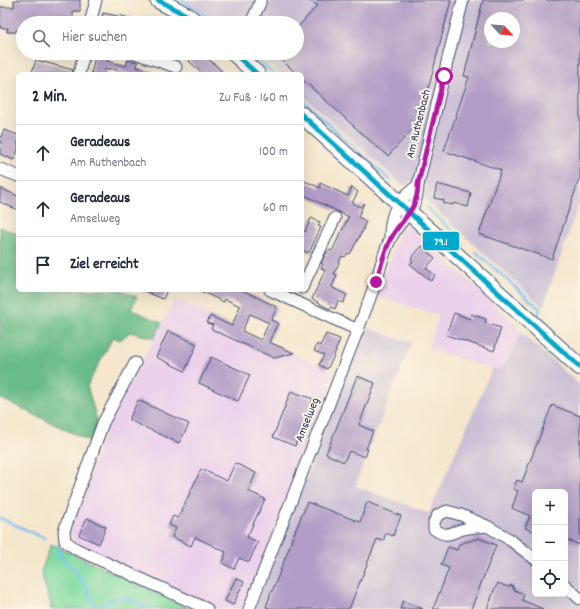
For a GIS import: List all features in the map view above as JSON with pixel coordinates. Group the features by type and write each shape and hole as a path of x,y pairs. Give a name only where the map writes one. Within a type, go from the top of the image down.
{"main road":[{"path":"158,0 186,16"},
{"path":"242,60 255,72"},
{"path":"304,117 580,366"}],"street":[{"path":"92,16 96,0"},
{"path":"254,16 260,0"},
{"name":"Am Ruthenbach","path":"405,207 413,206 418,192 418,184 463,0"},
{"path":"79,72 82,60"},
{"path":"156,60 176,67"},
{"path":"0,168 16,175"},
{"name":"Amselweg","path":"249,609 358,330 390,240 405,207"},
{"path":"304,285 335,218"},
{"path":"274,292 358,330"},
{"path":"296,302 301,292"},
{"path":"135,363 103,423 64,531 65,541 76,549 207,609"},
{"path":"487,526 509,539 532,557"},
{"path":"568,588 580,599"}],"shaded area":[{"path":"185,0 580,0 580,201 543,307 423,198 427,185 411,181 405,185 401,184 304,97 304,72 277,72 264,60 304,60 304,16 210,16"},
{"path":"409,227 518,326 521,333 506,363 501,368 492,369 428,349 439,315 376,296 402,228"},
{"path":"175,299 278,348 279,347 336,373 245,609 215,609 77,545 70,534 107,426"},
{"path":"364,327 411,343 355,486 429,513 492,369 501,368 506,363 521,333 580,385 580,609 254,609"}],"green space":[{"path":"0,227 16,233 16,292 126,292 137,297 131,309 162,323 154,338 130,332 120,340 113,337 87,386 97,420 91,442 0,398"},
{"path":"51,544 190,609 50,609 51,605 41,572"}],"building":[{"path":"14,0 80,0 80,11 73,11 73,16 16,16 16,32 7,32 8,28 0,28 0,7 14,7"},
{"path":"307,0 451,0 427,94 414,108 423,117 388,156 304,81 304,72 295,72 282,60 304,60 304,20 318,5"},
{"path":"483,0 580,0 580,177 552,259 479,234 501,170 444,151 469,77 464,76"},
{"path":"103,13 118,16 102,16"},
{"path":"36,60 73,70 72,72 32,72"},
{"path":"94,60 107,60 126,66 128,60 138,62 137,67 153,72 123,72 109,68 109,70 105,69 104,72 91,72"},
{"path":"210,60 223,72 201,72 189,61"},
{"path":"4,130 16,134 16,155 14,160 0,154 2,143 0,142"},
{"path":"305,181 320,188 320,183 348,196 352,187 358,192 352,203 360,207 364,203 358,217 366,221 364,228 350,254 348,253 345,257 342,256 334,274 337,275 332,287 347,295 343,303 338,301 335,309 331,307 330,309 312,299 325,270 321,268 323,264 321,263 326,253 329,250 332,251 349,217 304,195"},
{"path":"437,184 471,193 468,207 454,203 453,205 443,203 444,200 434,198"},
{"path":"0,188 16,195 16,209 0,202"},
{"path":"311,218 320,222 318,226 321,227 309,253 304,251 304,231 305,232"},
{"path":"422,246 435,258 426,268 435,275 431,281 410,264 413,261 411,259"},
{"path":"147,292 166,292 163,299"},
{"path":"202,292 246,292 277,307 271,320 278,323 269,342 294,353 274,358 211,329 213,325 207,323 210,316 232,326 240,306 225,299 224,302","holes":["250,314 269,323 261,340 242,331"]},
{"path":"454,313 470,319 471,314 486,319 485,323 501,328 494,351 446,335"},
{"path":"168,331 197,344 185,371 156,357"},
{"path":"326,334 340,339 327,369 319,365 324,355 314,351 317,344 320,346"},
{"path":"211,357 250,375 238,401 199,383"},
{"path":"357,376 375,383 359,425 373,431 366,449 368,449 365,457 349,451 344,462 326,454"},
{"path":"291,391 313,399 307,415 311,417 305,431 301,429 295,446 273,437"},
{"path":"138,400 189,424 179,443 129,420"},
{"path":"552,405 580,416 580,545 568,540 568,489 532,489 532,531 525,528 530,516 512,508 518,491 513,489 517,480 522,482"},
{"path":"235,463 256,473 248,491 265,499 247,537 258,542 249,562 239,558 234,569 222,563 226,552 195,537 191,546 172,537 176,528 169,525 173,516 178,518 201,469 227,481"},
{"path":"307,502 360,522 367,502 401,516 393,536 386,533 383,541 377,539 349,609 271,609 266,607 270,593 272,592"},
{"path":"87,518 106,527 99,544 79,535"},
{"path":"479,538 496,545 471,609 433,609 449,568 441,565 448,547 457,550 459,544"},
{"path":"236,578 244,582 233,605 225,601"},
{"path":"498,583 508,587 512,585 514,590 524,594 522,600 543,609 487,609"},
{"path":"403,601 423,609 400,609"}],"waterway":[{"path":"182,0 206,16"},
{"path":"258,60 272,72"},
{"path":"304,102 390,180"},
{"path":"427,208 456,234"},
{"path":"476,252 540,309 538,320"},
{"path":"0,518 44,538"},
{"path":"59,545 58,553 81,579 96,609"},
{"path":"98,609 105,603 118,599 131,600 151,609"}],"transit line":[{"name":"79.1","path":"158,0 187,16"},
{"name":"79.1","path":"242,60 255,72"},
{"name":"79.1","path":"304,117 580,367"}],"route":[{"path":"376,282 390,240 413,206 418,192 418,184 444,76"}]}
